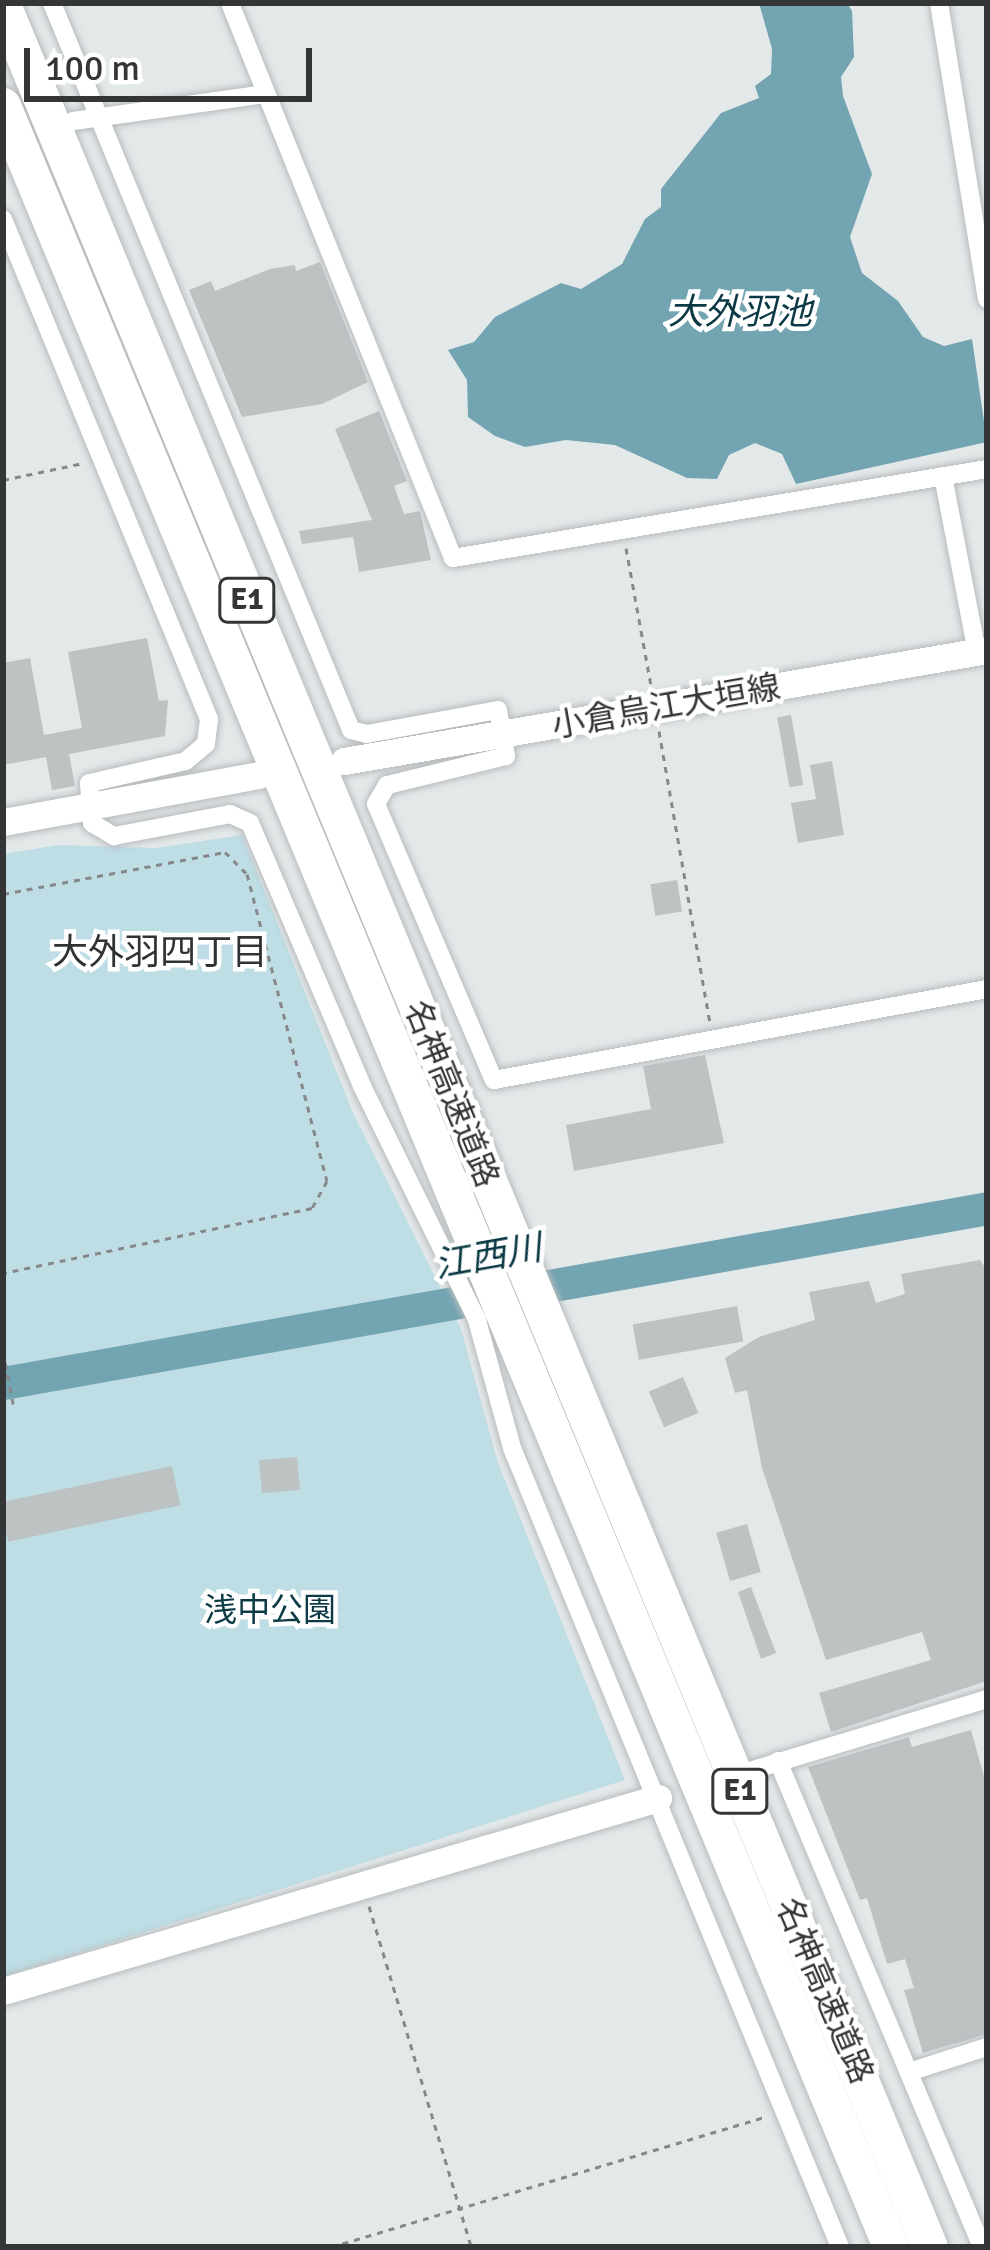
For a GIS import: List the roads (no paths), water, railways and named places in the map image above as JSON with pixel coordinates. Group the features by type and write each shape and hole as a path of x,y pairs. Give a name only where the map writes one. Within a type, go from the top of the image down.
{"highway":[{"name":"名神高速道路","path":"3,5 460,1205"},
{"name":"名神高速道路","path":"3,106 460,1205 534,1344 930,2247"},
{"name":"名神高速道路","path":"534,1344 891,2247"}],"main road":[{"name":"小倉烏江大垣線","path":"344,761 982,651"},
{"path":"3,821 258,775"},
{"path":"3,1991 671,1795"}],"street":[{"path":"52,3 351,730 368,734 498,710 506,756 387,785 376,804 494,1080 987,988"},
{"path":"230,3 453,559 987,469"},
{"path":"938,3 987,297"},
{"path":"73,122 266,94"},
{"path":"3,219 209,719 206,743 186,761 100,776 89,783 86,807 92,823 114,836 230,814 250,823 362,1086 460,1205 477,1320 512,1448 671,1795 841,2247"},
{"path":"944,476 982,651"},
{"path":"753,1770 987,1699"},
{"path":"778,1761 982,2247"},
{"path":"909,2072 987,2047"}],"water":[{"name":"大外羽池","path":"759,3 847,3 852,11 854,57 841,77 843,96 872,174 850,237 862,273 898,301 923,337 944,346 972,339 987,442 796,484 782,454 755,443 729,455 717,479 687,478 615,445 566,440 525,447 495,436 468,417 467,380 448,350 474,342 495,317 561,283 581,289 622,264 645,219 661,207 661,189 721,113 759,98 755,86 771,74 772,49"}],"waterway":[{"name":"江西川","path":"3,1383 987,1208"}],"district":[{"name":"大外羽四丁目","path":"160,953"}],"park label":[{"name":"浅中公園","path":"270,1611"}]}
